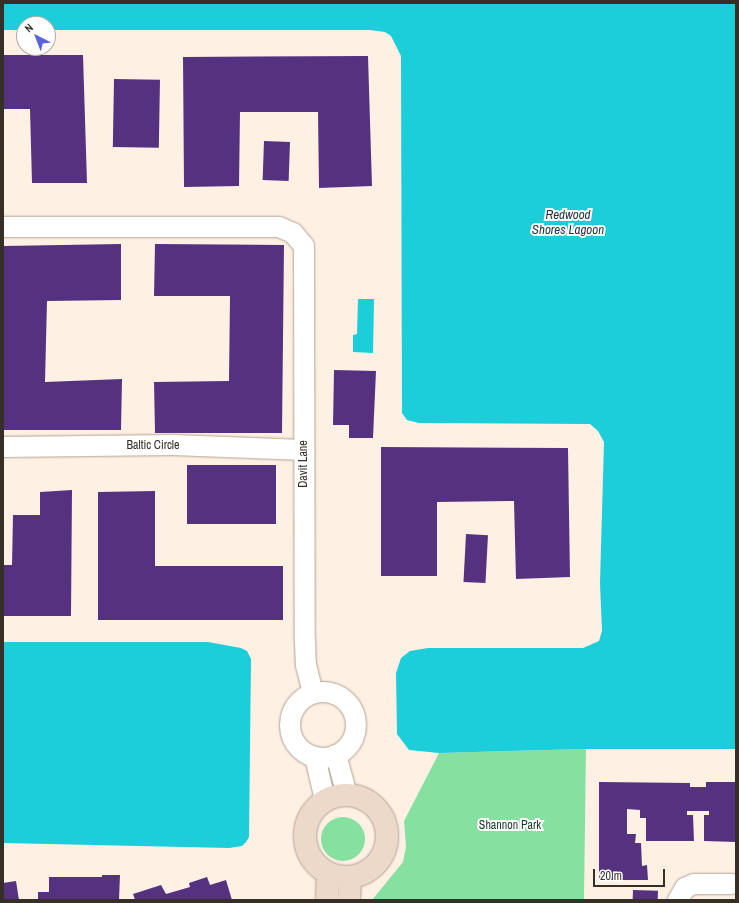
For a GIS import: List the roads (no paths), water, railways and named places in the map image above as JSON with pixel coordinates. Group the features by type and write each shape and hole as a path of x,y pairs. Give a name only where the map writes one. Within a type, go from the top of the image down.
{"street":[{"name":"Davit Lane","path":"3,227 249,226 284,228 296,236 304,250 305,641 306,665 314,693"},
{"name":"Baltic Circle","path":"3,447 172,445 304,450"},
{"path":"314,693 335,694 352,708 355,719 352,740 336,755 315,757 297,746 290,726 296,706 314,693"},
{"path":"336,755 347,795"},
{"path":"315,757 325,800"},
{"path":"347,795 361,797 373,804 382,815 387,828 387,842 383,855 375,866 363,874 350,878 328,874 317,867 309,857 304,832 307,820 325,800 347,795"},
{"path":"327,900 328,874"},
{"path":"349,900 350,878"},
{"path":"678,900 685,888 694,884 732,884"}],"water":[{"name":"Redwood Shores Lagoon","path":"3,3 736,3 736,749 586,749 439,753 409,750 397,734 396,673 401,658 410,651 428,648 583,648 599,641 602,631 600,583 604,442 598,431 590,424 419,423 407,420 402,413 401,56 391,36 385,32 370,30 56,30 56,16 16,16 16,30 3,30"},
{"path":"358,299 374,299 373,353 353,352 353,335 357,334"},
{"path":"3,642 208,642 241,648 247,651 251,659 249,837 246,842 242,846 229,848 3,843"}],"park label":[{"name":"Shannon Park","path":"510,826"}]}
